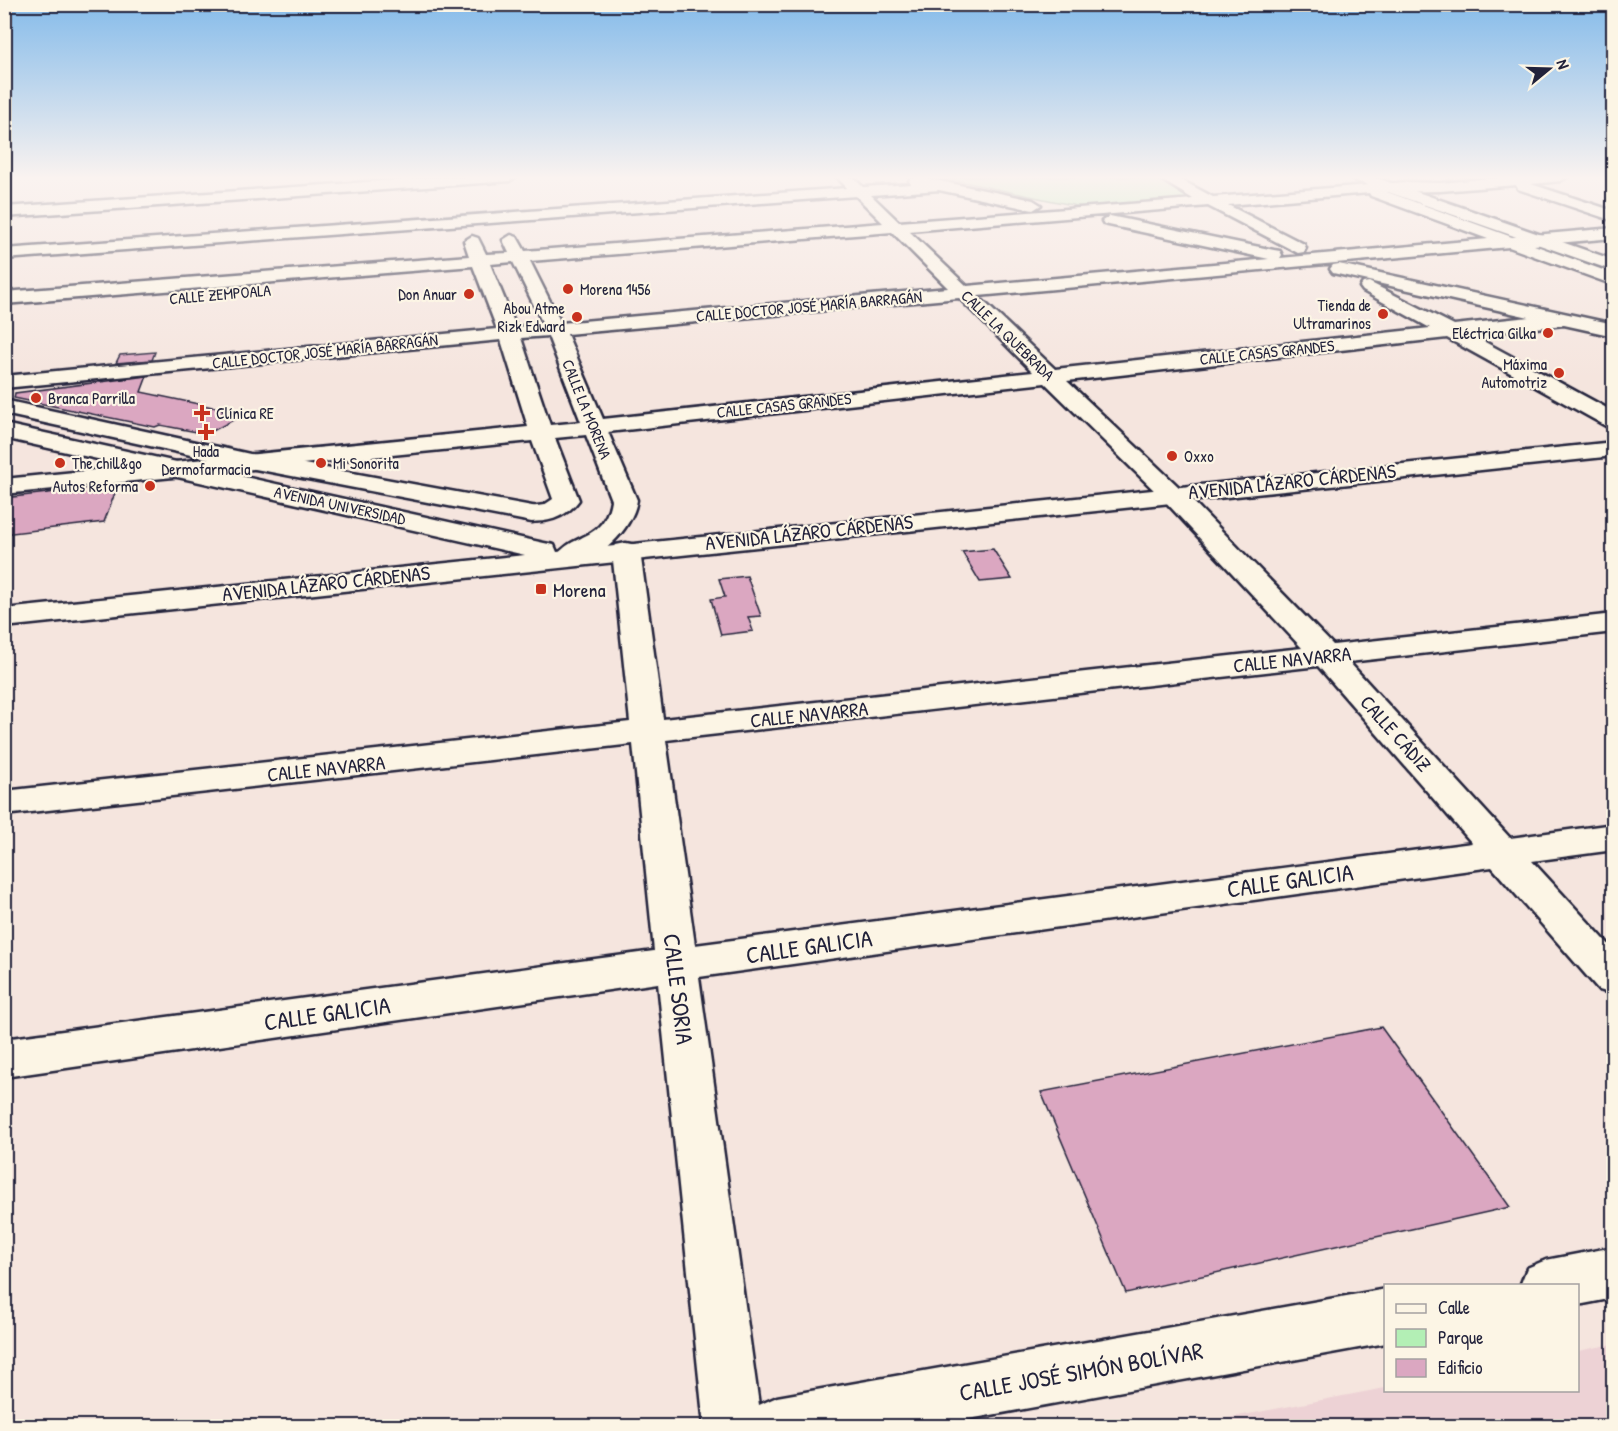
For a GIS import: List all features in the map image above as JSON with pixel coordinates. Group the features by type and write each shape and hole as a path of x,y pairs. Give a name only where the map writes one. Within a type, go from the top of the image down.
{"street":[{"path":"4,254 143,244"},
{"path":"473,244 509,333 541,433"},
{"name":"CALLE LA MORENA","path":"513,244 555,329 624,500 624,511 617,523 606,534 570,557"},
{"name":"CALLE ZEMPOALA","path":"4,312 522,262 752,244"},
{"name":"CALLE LA QUEBRADA","path":"912,244 1172,494"},
{"path":"1236,244 1608,316"},
{"path":"1243,244 1614,330"},
{"path":"1288,244 1614,421"},
{"name":"CALLE DOCTOR JOSÉ MARÍA BARRAGÁN","path":"4,382 509,333 1506,244"},
{"path":"1516,244 1614,280"},
{"path":"1559,244 1614,266"},
{"path":"1564,244 1614,258"},
{"name":"CALLE ZEMPOALA","path":"4,298 481,266"},
{"name":"CALLE CASAS GRANDES","path":"4,487 250,460 541,433 1563,319"},
{"name":"AVENIDA UNIVERSIDAD","path":"4,407 250,460 532,514 549,512 562,507 566,500 541,433"},
{"name":"AVENIDA UNIVERSIDAD","path":"4,431 570,557"},
{"name":"AVENIDA LÁZARO CÁRDENAS","path":"4,618 1614,449"},
{"name":"CALLE CÁDIZ","path":"1172,494 1326,656 1614,978"},
{"name":"CALLE SORIA","path":"626,551 733,1426"},
{"name":"CALLE NAVARRA","path":"4,803 1614,623"},
{"name":"CALLE GALICIA","path":"4,1058 1614,837"},
{"path":"1556,1284 1614,1272"},
{"name":"CALLE JOSÉ SIMÓN BOLÍVAR","path":"777,1426 1384,1316"}],"shaded area":[{"path":"1613,1344 1613,1426 1185,1426 1384,1388 1384,1392 1579,1392 1579,1351"}],"building":[{"path":"155,352 152,360 116,363 120,355"},
{"path":"147,376 141,392 227,410 223,412 241,416 207,434 160,425 155,427 14,398 15,393"},
{"path":"118,485 104,522 4,534 4,498"},
{"path":"993,549 1012,579 980,582 962,552"},
{"path":"747,576 761,616 748,617 753,631 721,635 711,599 725,597 719,579"},
{"path":"1381,1027 1510,1207 1126,1293 1041,1092"}],"place":[{"name":"Morena 1456","path":"568,289"},
{"name":"Don Anuar","path":"469,294"},
{"name":"Tienda de Ultramarinos","path":"1383,314"},
{"name":"Abou Atme Rizk Edward","path":"577,317"},
{"name":"Eléctrica Gilka","path":"1548,333"},
{"name":"Máxima Automotriz","path":"1559,373"},
{"name":"Branca Parrilla","path":"36,398"},
{"name":"Clínica RE","path":"202,413"},
{"name":"Hada Dermofarmacia","path":"206,432"},
{"name":"Oxxo","path":"1172,456"},
{"name":"The chill&go","path":"60,463"},
{"name":"Mi Sonorita","path":"321,463"},
{"name":"Autos Reforma","path":"150,486"},
{"name":"Morena","path":"541,589"}]}
